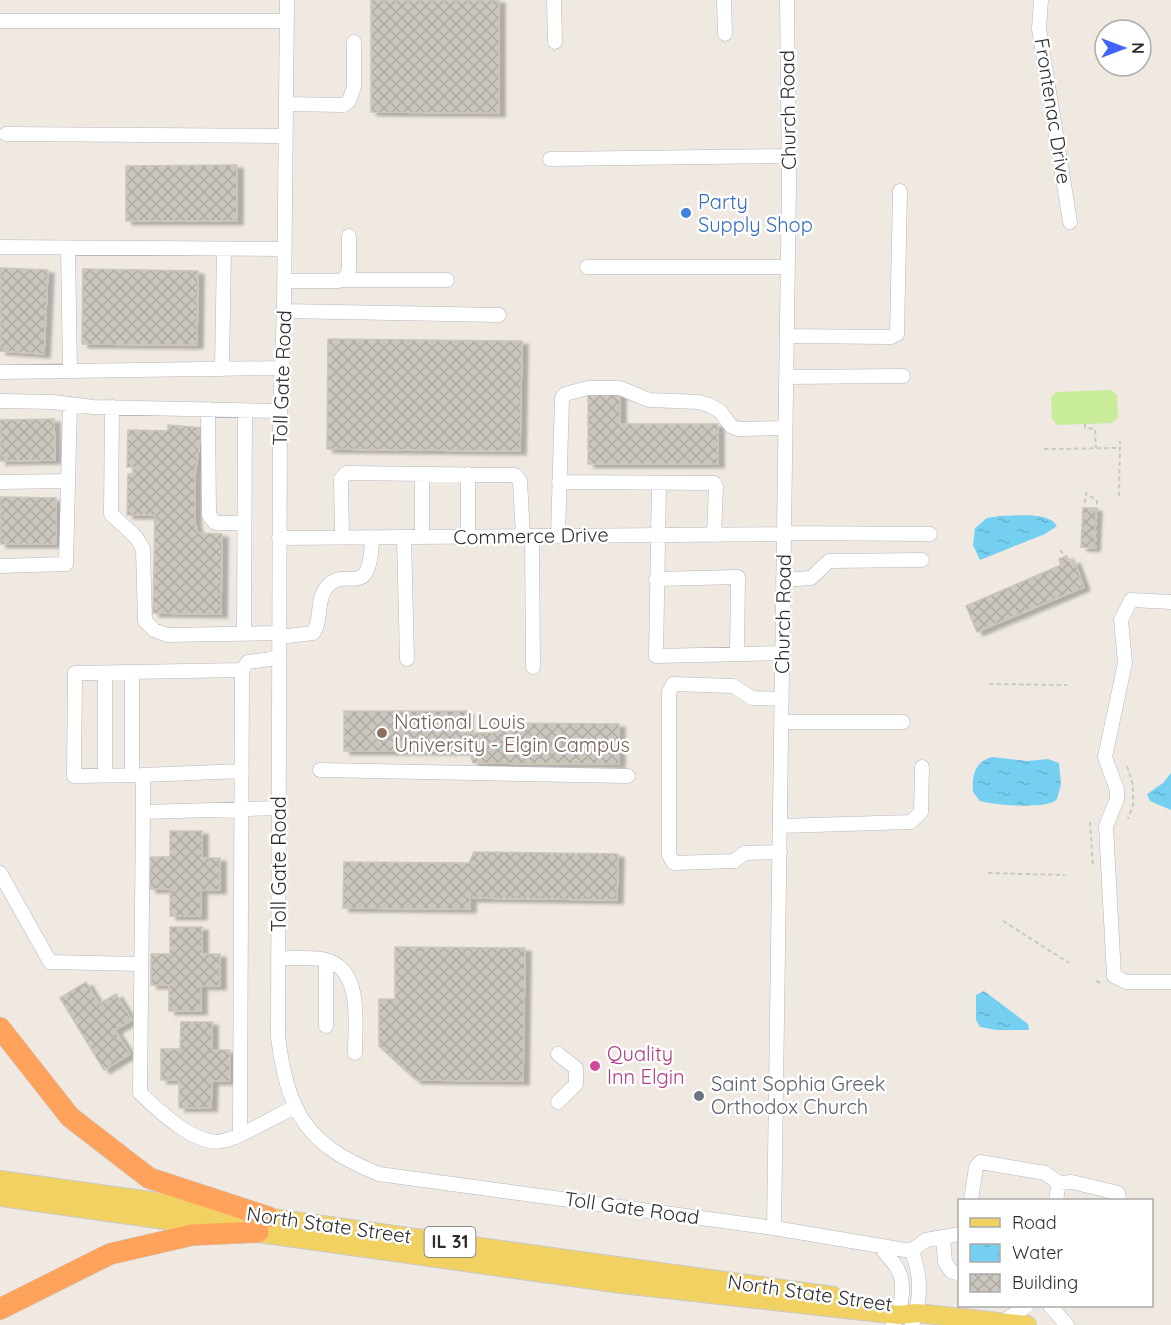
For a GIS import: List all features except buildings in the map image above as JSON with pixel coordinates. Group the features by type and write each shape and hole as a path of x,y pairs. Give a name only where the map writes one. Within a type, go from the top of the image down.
{"highway":[{"path":"0,1028 70,1117 149,1178 263,1225"},
{"path":"0,1309 110,1254 192,1235 263,1225"}],"main road":[{"name":"North State Street","path":"0,1180 622,1284 904,1316"},
{"name":"North State Street","path":"0,1197 263,1225 904,1316"},
{"path":"840,1308 855,1325"},
{"name":"IL 31","path":"904,1316 1027,1325"}],"street":[{"name":"Toll Gate Road","path":"287,0 285,311 280,411 278,1037 288,1094 304,1123 325,1148 350,1163 379,1174 774,1228 911,1251"},
{"path":"554,0 555,42"},
{"path":"724,0 725,34"},
{"name":"Church Road","path":"774,1228 788,267 787,0"},
{"name":"Frontenac Drive","path":"1041,0 1040,29 1070,222"},
{"path":"0,21 286,21"},
{"path":"286,104 344,105 350,101 354,87 354,42"},
{"path":"6,134 285,136"},
{"path":"550,159 788,156"},
{"path":"787,336 891,337 897,334 900,191"},
{"path":"342,280 349,270 349,236"},
{"path":"0,247 284,249"},
{"path":"68,248 70,371"},
{"path":"222,369 224,249"},
{"path":"587,267 788,267"},
{"path":"285,281 447,280"},
{"path":"285,311 499,315"},
{"path":"0,372 282,368"},
{"path":"786,377 903,376"},
{"path":"558,536 562,398 570,391 588,388 620,388 649,400 699,402 709,405 720,411 731,426 738,429 785,428"},
{"path":"0,401 112,407 280,411"},
{"path":"0,566 66,564 70,404"},
{"path":"112,407 111,514 136,537 143,549 145,621 154,630 167,635 313,633 326,588 335,581 360,578 367,572 371,564 372,538"},
{"path":"208,409 209,515 215,523 244,523"},
{"path":"244,634 245,410"},
{"path":"342,538 341,479 346,473 515,475 520,481 527,536 533,667"},
{"path":"422,474 422,537"},
{"path":"468,474 468,537"},
{"path":"0,482 68,481"},
{"path":"560,482 714,483 716,487 714,535"},
{"path":"659,483 656,656 782,653"},
{"name":"Commerce Drive","path":"279,538 930,534"},
{"path":"404,537 407,659"},
{"path":"783,580 811,578 829,561 922,560"},
{"path":"656,579 738,577 737,654"},
{"path":"1171,602 1131,600 1121,620 1125,663 1105,757 1117,790 1117,799 1106,826 1114,976 1126,982 1171,982"},
{"path":"240,1133 242,669 248,662 279,658"},
{"path":"242,669 75,673 74,776 242,771"},
{"path":"132,672 138,775 143,812 140,1093 161,1113 200,1139 222,1141 295,1107"},
{"path":"105,673 105,776"},
{"path":"780,852 745,853 734,861 674,863 669,855 669,692 673,684 733,686 752,699 782,699"},
{"path":"782,722 903,722"},
{"path":"781,826 911,822 921,812 922,766"},
{"path":"320,770 628,776"},
{"path":"143,812 279,808"},
{"path":"0,873 50,962 141,964"},
{"path":"279,958 326,960 341,968 354,992 355,1053"},
{"path":"326,960 326,1026"},
{"path":"558,1054 576,1068 576,1084 558,1102"},
{"path":"972,1196 976,1167 980,1162 1045,1173 1059,1183 1072,1182 1118,1193 1119,1199"},
{"path":"1056,1199 1059,1183"},
{"path":"904,1316 919,1268 911,1251 926,1240 958,1234"},
{"path":"943,1238 945,1262 951,1271 958,1273"},
{"path":"880,1247 899,1270 904,1316"},
{"path":"1002,1322 1024,1307"},
{"path":"1052,1307 1067,1325"}],"path":[{"path":"1085,424 1085,428 1095,429 1096,448"},
{"path":"1119,496 1120,441"},
{"path":"1044,449 1120,448"},
{"path":"1085,503 1086,493 1097,501 1096,549"},
{"path":"1061,558 1060,550 1065,557"},
{"path":"997,630 1069,600"},
{"path":"989,684 1067,686"},
{"path":"1127,766 1134,785 1133,805 1128,819"},
{"path":"1090,822 1093,867"},
{"path":"988,873 1065,875"},
{"path":"1003,921 1069,963"},
{"path":"1096,981 1109,987"}],"green space":[{"path":"1111,390 1117,395 1118,418 1112,423 1057,425 1052,419 1051,398 1056,392"}],"water":[{"path":"1039,516 1053,521 1057,526 1045,534 980,560 973,545 975,528 987,518"},
{"path":"992,757 1028,761 1048,759 1059,763 1061,784 1057,799 1043,805 1032,806 980,801 973,792 975,770 981,762"},
{"path":"1171,773 1171,810 1150,801 1147,794 1163,783"},
{"path":"984,991 1028,1024 1029,1030 997,1030 980,1027 976,1020 976,995"}],"place":[{"name":"Party Supply Shop","path":"686,213"},
{"name":"National Louis University - Elgin Campus","path":"382,733"},
{"name":"Quality Inn Elgin","path":"595,1066"},
{"name":"Saint Sophia Greek Orthodox Church","path":"699,1096"}]}
